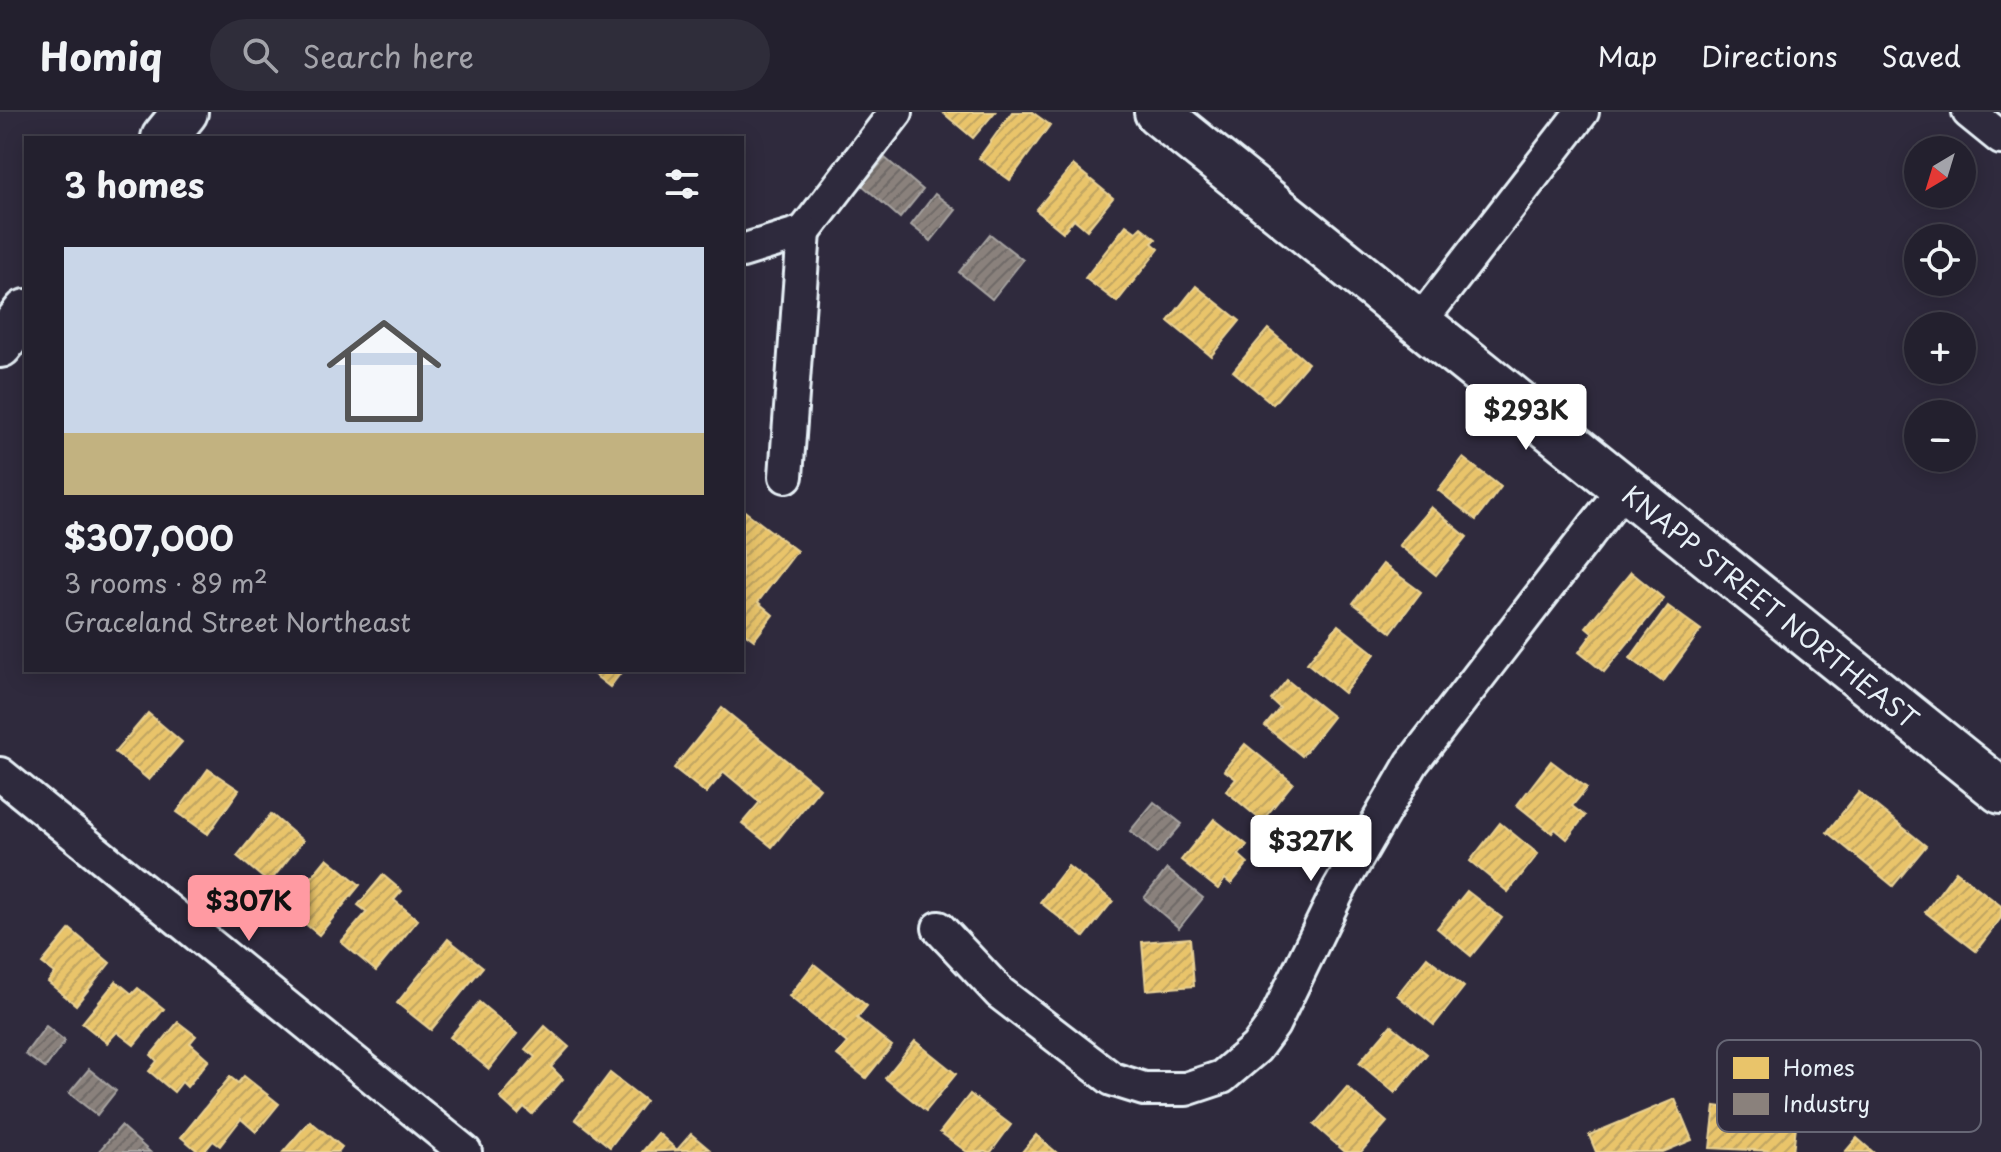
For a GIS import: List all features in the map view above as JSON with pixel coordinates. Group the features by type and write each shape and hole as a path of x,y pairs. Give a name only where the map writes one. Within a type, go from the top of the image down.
{"street":[{"path":"166,136 185,112"},
{"path":"786,476 804,232 896,112"},
{"name":"KNAPP STREET NORTHEAST","path":"1157,112 2001,791"},
{"path":"1419,323 1582,112"},
{"path":"1969,112 2001,138"},
{"path":"744,250 804,232"},
{"path":"0,345 24,315"},
{"path":"939,928 1000,993 1112,1079 1144,1089 1186,1089 1222,1077 1256,1048 1273,1025 1339,889 1412,763 1624,488"},
{"path":"0,774 465,1152"}],"building: Homes":[{"path":"942,112 995,112 973,138"},
{"path":"1012,112 1032,112 1050,125 1010,180 979,158"},
{"path":"1073,165 1113,198 1087,230 1074,219 1063,232 1036,210"},
{"path":"1126,225 1136,232 1141,227 1156,239 1152,243 1159,249 1117,302 1085,278"},
{"path":"1196,286 1240,321 1211,356 1168,321"},
{"path":"1268,329 1308,363 1273,404 1233,371"},
{"path":"1463,458 1501,487 1476,520 1438,490"},
{"path":"1431,507 1467,537 1436,575 1399,545"},
{"path":"744,511 797,551 758,602 773,615 754,640 744,632"},
{"path":"1383,564 1421,592 1391,632 1353,603"},
{"path":"1631,572 1664,599 1604,672 1579,652 1593,633 1586,627"},
{"path":"1668,606 1701,630 1663,682 1630,658"},
{"path":"1338,625 1375,654 1344,693 1307,663"},
{"path":"591,672 621,672 610,687"},
{"path":"1287,680 1333,717 1302,756 1265,726 1280,708 1271,700"},
{"path":"722,708 820,788 772,847 742,823 760,802 724,772 706,793 674,768"},
{"path":"148,713 182,742 149,780 115,752"},
{"path":"1245,744 1293,783 1262,821 1226,791 1236,779 1224,770"},
{"path":"1551,761 1587,788 1572,806 1585,816 1567,839 1555,829 1552,833 1517,805"},
{"path":"208,769 239,790 208,834 177,812"},
{"path":"1859,792 1926,846 1893,886 1827,832"},
{"path":"271,814 303,841 269,883 237,856"},
{"path":"1214,819 1247,845 1239,855 1248,863 1231,884 1225,879 1218,889 1181,860"},
{"path":"1500,823 1538,854 1508,892 1470,861"},
{"path":"327,858 360,885 319,935 286,908"},
{"path":"1068,866 1113,901 1084,937 1040,902"},
{"path":"1956,871 2001,906 2001,918 1976,951 1925,912"},
{"path":"383,875 402,891 394,900 418,920 376,971 341,942 367,912 358,905"},
{"path":"1467,891 1502,918 1471,956 1437,928"},
{"path":"70,929 110,963 76,1005 48,982 55,973 42,963"},
{"path":"1190,938 1194,986 1146,990 1142,942"},
{"path":"448,939 483,967 431,1030 397,1003"},
{"path":"1427,957 1464,987 1434,1025 1397,995"},
{"path":"814,964 867,1006 857,1018 892,1046 866,1078 837,1055 847,1043 789,996"},
{"path":"116,981 132,994 138,988 164,1009 134,1045 117,1032 107,1043 82,1023"},
{"path":"479,1002 517,1034 489,1069 450,1037"},
{"path":"178,1022 196,1036 190,1043 209,1060 187,1087 182,1082 174,1092 149,1071 157,1061 151,1055"},
{"path":"1391,1025 1427,1054 1395,1093 1359,1063"},
{"path":"545,1026 569,1047 551,1067 563,1079 532,1114 524,1107 518,1114 500,1098 535,1057 525,1049"},
{"path":"915,1041 956,1074 926,1111 885,1078"},
{"path":"610,1073 646,1101 610,1147 575,1119"},
{"path":"244,1076 279,1104 256,1132 241,1119 220,1146 213,1141 204,1152 199,1152 181,1137 230,1077 238,1083"},
{"path":"1347,1087 1387,1122 1361,1152 1345,1152 1314,1125"},
{"path":"970,1094 1011,1125 991,1152 967,1152 940,1132"},
{"path":"1675,1099 1692,1140 1663,1152 1596,1152 1589,1135"},
{"path":"1715,1106 1717,1132 1795,1132 1793,1152 1710,1148"},
{"path":"310,1121 342,1147 338,1152 283,1152"},
{"path":"658,1133 677,1150 691,1134 709,1149 642,1152"},
{"path":"1036,1135 1056,1152 1022,1152"},
{"path":"1857,1138 1873,1152 1845,1152"}],"building: Industry":[{"path":"885,158 923,190 900,218 862,185"},
{"path":"935,194 956,210 931,241 911,225"},
{"path":"990,234 1023,260 992,299 959,272"},
{"path":"1154,802 1182,824 1157,853 1130,831"},
{"path":"1167,869 1203,898 1179,928 1144,898"},
{"path":"46,1026 65,1041 45,1068 25,1054"},
{"path":"89,1069 116,1091 97,1115 69,1093"},
{"path":"121,1126 150,1152 98,1152"}]}
